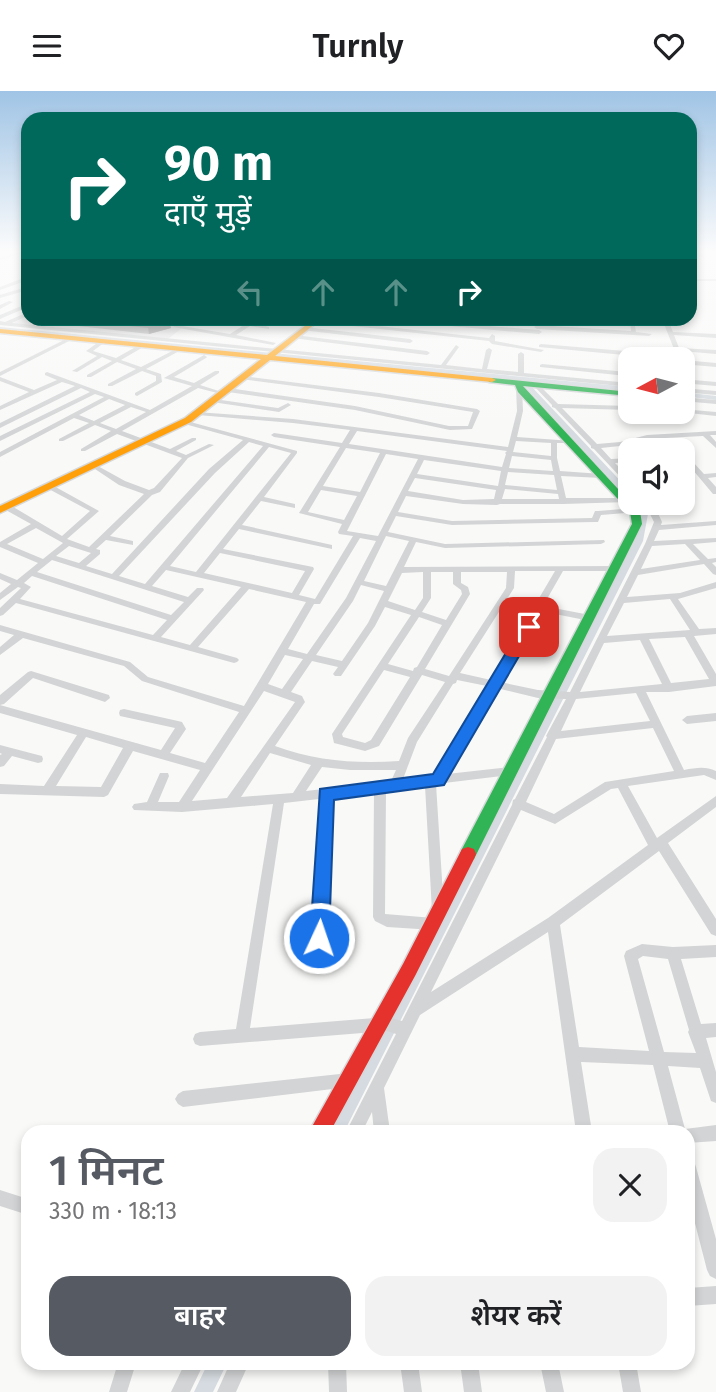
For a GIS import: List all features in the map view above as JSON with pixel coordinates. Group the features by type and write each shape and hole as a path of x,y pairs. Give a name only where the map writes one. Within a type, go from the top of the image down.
{"street":[{"path":"2,324 13,312"},
{"path":"2,324 21,317"},
{"path":"2,324 72,338 103,348 143,345 180,349 436,334 491,340 516,346 618,349"},
{"path":"2,324 21,325"},
{"path":"36,326 380,347 427,353"},
{"path":"194,326 231,336 289,341 526,381 618,392"},
{"path":"231,336 247,326"},
{"path":"262,326 267,328"},
{"path":"436,334 440,326"},
{"path":"475,326 522,331 649,334"},
{"path":"537,326 542,366"},
{"path":"633,326 634,333"},
{"path":"668,326 676,347"},
{"path":"491,340 495,329"},
{"path":"516,346 522,331"},
{"path":"670,333 716,336"},
{"path":"0,377 72,338"},
{"path":"289,341 370,359 443,366 489,375"},
{"path":"4,508 183,422 222,395 289,341 410,341"},
{"path":"701,342 716,342"},
{"path":"418,364 432,344"},
{"path":"89,376 143,345"},
{"path":"370,359 380,347"},
{"path":"443,366 456,347"},
{"path":"103,348 117,360 157,373 160,380"},
{"path":"75,371 103,348"},
{"path":"110,385 180,349"},
{"path":"489,350 489,375"},
{"path":"695,350 716,352"},
{"path":"497,503 526,381 521,354"},
{"path":"137,394 204,358"},
{"path":"594,361 596,382"},
{"path":"83,450 217,371 194,363"},
{"path":"695,363 716,365"},
{"path":"526,381 542,366 618,373"},
{"path":"47,375 151,412"},
{"path":"0,377 34,392"},
{"path":"169,377 279,410 288,405"},
{"path":"222,395 387,414 451,427 470,428 478,412 395,397 243,378"},
{"path":"2,406 61,380"},
{"path":"526,381 618,384"},
{"path":"526,381 618,470"},
{"path":"526,381 570,442 602,476 618,488"},
{"path":"695,382 716,384"},
{"path":"0,426 79,387"},
{"path":"695,391 716,393"},
{"path":"0,439 94,392"},
{"path":"24,397 62,408 116,432 186,457"},
{"path":"0,455 37,438 46,429 108,397"},
{"path":"387,414 395,397"},
{"path":"695,400 716,402"},
{"path":"61,440 129,405"},
{"path":"554,407 618,408"},
{"path":"444,441 463,408"},
{"path":"695,412 716,414"},
{"path":"198,413 322,421 354,430 554,458"},
{"path":"148,587 265,443 293,421"},
{"path":"183,422 295,452 199,574"},
{"path":"346,523 303,513 354,430"},
{"path":"705,433 716,446"},
{"path":"645,438 716,433"},
{"path":"274,435 506,470 602,476"},
{"path":"170,451 194,439"},
{"path":"114,576 212,471 248,439"},
{"path":"512,439 570,442"},
{"path":"554,441 556,474 563,502"},
{"path":"593,447 618,442"},
{"path":"91,550 149,493 157,490 186,457 211,445"},
{"path":"384,452 343,533 414,539 439,546 601,542"},
{"path":"285,694 341,612 422,457"},
{"path":"609,461 618,461"},
{"path":"94,466 122,483 149,493"},
{"path":"695,467 716,492"},
{"path":"412,475 502,488 559,492"},
{"path":"702,476 716,475"},
{"path":"0,597 46,560 95,510 49,487"},
{"path":"317,488 362,494"},
{"path":"404,492 454,502 563,502 618,505"},
{"path":"259,498 292,506"},
{"path":"4,508 65,541 97,553 81,566"},
{"path":"393,513 447,522 595,520 600,513 618,510"},
{"path":"413,1011 551,736 562,694 590,618 634,535 640,515"},
{"path":"648,515 657,527"},
{"path":"496,521 502,545"},
{"path":"657,527 716,523"},
{"path":"1,545 35,525"},
{"path":"237,526 329,547"},
{"path":"358,1125 376,1089 392,1026 436,919 510,771 601,640 657,527"},
{"path":"165,567 312,601 321,599 357,536"},
{"path":"104,537 130,543"},
{"path":"338,674 383,603 414,539"},
{"path":"649,544 716,540"},
{"path":"686,541 716,572"},
{"path":"1,545 46,560 81,566 190,601"},
{"path":"396,786 412,741 510,588 516,570 517,545"},
{"path":"218,550 312,570 294,597"},
{"path":"633,573 716,560"},
{"path":"436,919 434,781 495,684 561,568"},
{"path":"400,570 616,568"},
{"path":"427,571 428,596 337,734 338,740 365,747 375,743 466,594 457,582 457,570"},
{"path":"30,573 173,619"},
{"path":"0,576 27,588 0,613"},
{"path":"358,582 390,590"},
{"path":"620,600 672,596 716,585"},
{"path":"192,648 247,586"},
{"path":"155,638 200,590"},
{"path":"382,666 562,694 640,691 716,682 672,596"},
{"path":"15,600 234,660"},
{"path":"182,807 262,686 312,601"},
{"path":"502,601 590,618"},
{"path":"383,603 446,623"},
{"path":"0,628 127,664 145,679 246,710"},
{"path":"601,640 716,631"},
{"path":"0,652 20,635"},
{"path":"644,638 669,688"},
{"path":"282,651 343,664"},
{"path":"0,701 31,674 105,698"},
{"path":"231,802 300,702 262,686"},
{"path":"640,691 681,774"},
{"path":"0,709 207,768"},
{"path":"124,713 181,726 180,733 163,755"},
{"path":"687,720 716,717"},
{"path":"551,736 657,724"},
{"path":"47,791 83,734"},
{"path":"0,789 104,792 130,746"},
{"path":"268,748 317,764 360,769 402,765"},
{"path":"0,763 5,750 38,759"},
{"path":"296,797 317,764"},
{"path":"164,776 144,807 182,807 279,799 510,771"},
{"path":"517,803 555,818 609,785 709,771 716,776"},
{"path":"621,783 658,845 716,930"},
{"path":"380,788 379,917 387,922 436,919"},
{"path":"319,938 326,794"},
{"path":"242,1036 279,799"},
{"path":"323,1125 349,1080 392,1026 553,922 716,801"},
{"path":"553,922 583,1125"},
{"path":"676,1125 631,956 642,950 673,953 716,951"},
{"path":"673,953 716,1096"},
{"path":"200,1039 392,1026"},
{"path":"695,1032 716,1030"},
{"path":"573,1054 706,1061"},
{"path":"183,1099 349,1080"},
{"path":"376,1089 381,1125"},
{"path":"695,1134 716,1133"},
{"path":"695,1193 716,1270"},
{"path":"0,1198 21,1205"},
{"path":"695,1296 716,1295"},
{"path":"118,1392 125,1370"},
{"path":"180,1392 191,1370"},
{"path":"226,1392 237,1370"},
{"path":"337,1370 338,1392"},
{"path":"410,1370 413,1392"},
{"path":"470,1370 474,1392"},
{"path":"550,1370 555,1392"},
{"path":"627,1370 629,1392"}],"shaded area":[{"path":"32,326 184,326 168,339"}],"waterway":[{"path":"0,329 528,379"},
{"path":"528,379 618,388"},
{"path":"528,379 528,386 618,482"},
{"path":"695,396 716,398"},
{"path":"340,1125 639,541 644,515"},
{"path":"203,1392 214,1370"}],"traffic: fast":[{"path":"492,380 618,393"},
{"path":"468,854 637,524 635,511 521,390 518,382"}],"traffic: slow":[{"path":"0,510 188,420 309,326"},
{"path":"0,331 492,380"}],"traffic: jam":[{"path":"323,1125 409,970 468,854"}],"route":[{"path":"319,938 326,794 438,780 529,627"}]}
